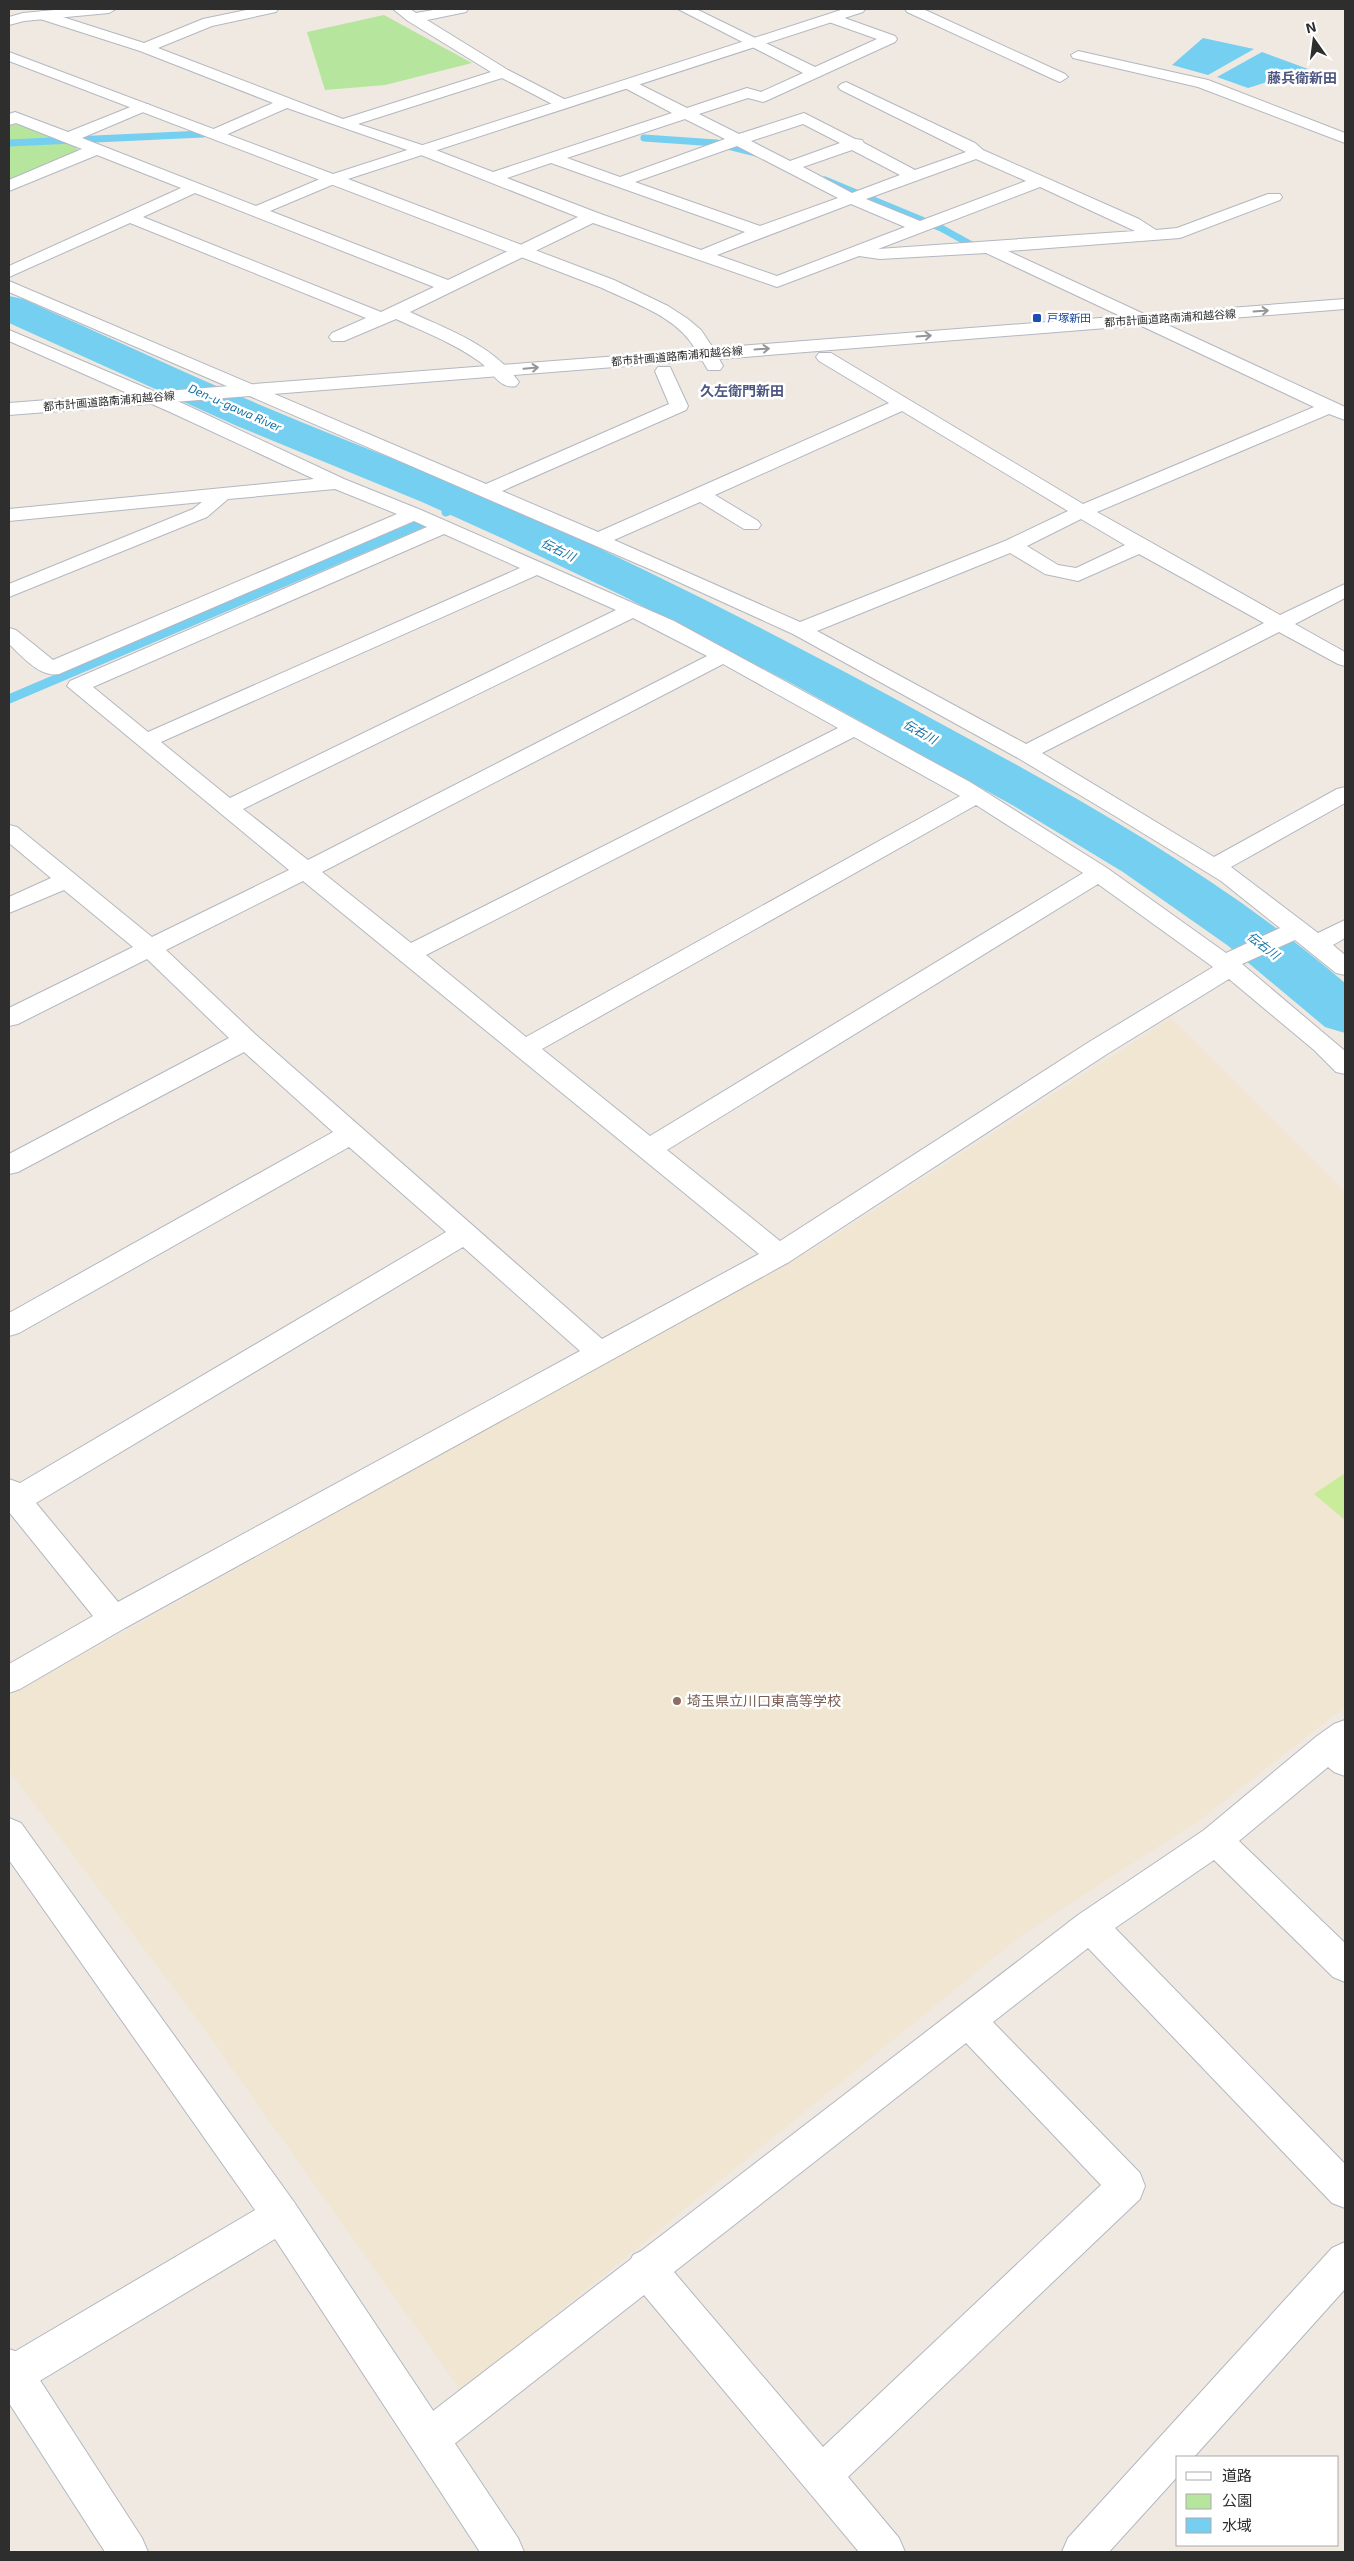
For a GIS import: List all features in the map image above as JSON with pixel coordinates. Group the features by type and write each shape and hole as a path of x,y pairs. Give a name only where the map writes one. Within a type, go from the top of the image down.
{"street":[{"path":"16,19 40,12 109,9"},
{"path":"145,48 208,22 271,9"},
{"path":"400,9 504,73 563,104"},
{"path":"413,18 462,9"},
{"path":"685,9 814,72"},
{"path":"257,211 333,178 858,9"},
{"path":"912,9 1060,77"},
{"path":"40,12 145,48 342,124 422,150 592,217 777,282 1040,181"},
{"path":"491,178 747,92 763,96 890,39 831,18"},
{"path":"1078,55 1204,83 1248,98 1345,138"},
{"path":"9,56 333,178 522,253 608,284 678,320 691,331 710,360"},
{"path":"342,124 504,73"},
{"path":"628,84 852,199 920,227"},
{"path":"846,87 970,146 977,153 1134,222 1153,235"},
{"path":"216,134 286,102"},
{"path":"68,138 143,106"},
{"path":"9,120 15,117 449,287"},
{"path":"620,182 804,118 856,143 912,175"},
{"path":"788,167 856,143"},
{"path":"9,186 96,149"},
{"path":"702,255 912,175 977,153"},
{"path":"551,158 760,232"},
{"path":"9,272 196,187"},
{"path":"856,251 880,254 988,248 1180,233 1274,197"},
{"path":"338,337 522,253 592,217"},
{"path":"130,218 389,315 487,356 506,376"},
{"path":"988,248 1338,410"},
{"path":"9,286 257,396 668,570 800,630 1026,753 1213,867 1298,929 1345,967"},
{"name":"都市計画道路南浦和越谷線","path":"9,422 175,402 710,360 1144,320 1345,304"},
{"name":"都市計画道路南浦和越谷線","path":"175,402 202,406 257,396 506,376 664,370 710,360 825,357 1345,317"},
{"path":"9,335 149,398 175,402 337,483 414,514 667,625 724,656 976,796 1099,873 1227,965 1323,1044 1345,1066"},
{"path":"825,357 1140,546 1345,660"},
{"path":"485,492 678,406 664,370"},
{"name":"都市計画道路南浦和越谷線","path":"9,409 149,398"},
{"path":"598,540 903,404"},
{"path":"800,630 1012,545 1083,511 1338,410"},
{"path":"9,515 337,483"},
{"path":"701,494 751,525"},
{"path":"9,591 200,512 223,495"},
{"path":"9,634 51,669 414,514"},
{"path":"444,527 78,686 650,1148 779,1255"},
{"path":"1012,545 1052,570 1078,575 1140,546"},
{"path":"147,740 536,568"},
{"path":"1026,753 1345,590"},
{"path":"229,807 632,610"},
{"path":"9,1018 305,871 724,656"},
{"path":"409,954 854,728"},
{"path":"1213,867 1345,794"},
{"path":"525,1048 976,796"},
{"path":"9,832 150,948 246,1040 350,1134 599,1352"},
{"path":"650,1148 1099,873"},
{"path":"9,906 68,879"},
{"path":"1317,944 1345,928"},
{"path":"9,1680 114,1619 779,1255 1227,965 1298,929"},
{"path":"9,1165 246,1040"},
{"path":"9,1326 350,1134"},
{"path":"114,1619 12,1495 464,1234"},
{"path":"430,2438 646,2268 1090,1926 1216,1840 1340,1747"},
{"path":"9,1833 281,2214 504,2552"},
{"path":"1216,1840 1345,1966"},
{"path":"1090,1926 1345,2190"},
{"path":"821,2476 1127,2186 967,2020"},
{"path":"128,2552 10,2373 281,2214"},
{"path":"1082,2552 1345,2261"},
{"path":"646,2268 885,2552"}],"shaded area":[{"name":"埼玉県立川口東高等学校","path":"1171,1018 1345,1192 1345,1707 1201,1819 1022,1935 461,2391 192,2012 9,1771 9,1696 668,1328 814,1249"}],"green space":[{"path":"384,15 472,63 385,85 325,90 307,32"},
{"path":"23,124 77,146 77,152 9,181 9,125"},
{"path":"1345,1473 1345,1520 1314,1494"}],"water":[{"path":"1203,38 1254,49 1208,75 1172,65"},
{"path":"1262,52 1308,69 1248,88 1217,77"}],"waterway":[{"path":"9,143 203,134"},
{"path":"644,138 716,143 756,153"},
{"path":"825,180 941,228 979,249"},
{"name":"伝右川","path":"9,308 252,417 438,493 522,530 637,585 809,672 1032,795 1142,860 1195,895 1247,933 1297,972 1345,1014"},
{"path":"446,512 463,504"},
{"path":"9,699 423,523"}],"place":[{"name":"戸塚新田","path":"1037,318"},
{"name":"埼玉県立川口東高等学校","path":"677,1701"}],"district":[{"name":"藤兵衛新田","path":"1302,78"},
{"name":"久左衛門新田","path":"742,391"}],"water label":[{"name":"Den-u-gawa River","path":"235,408"}]}
